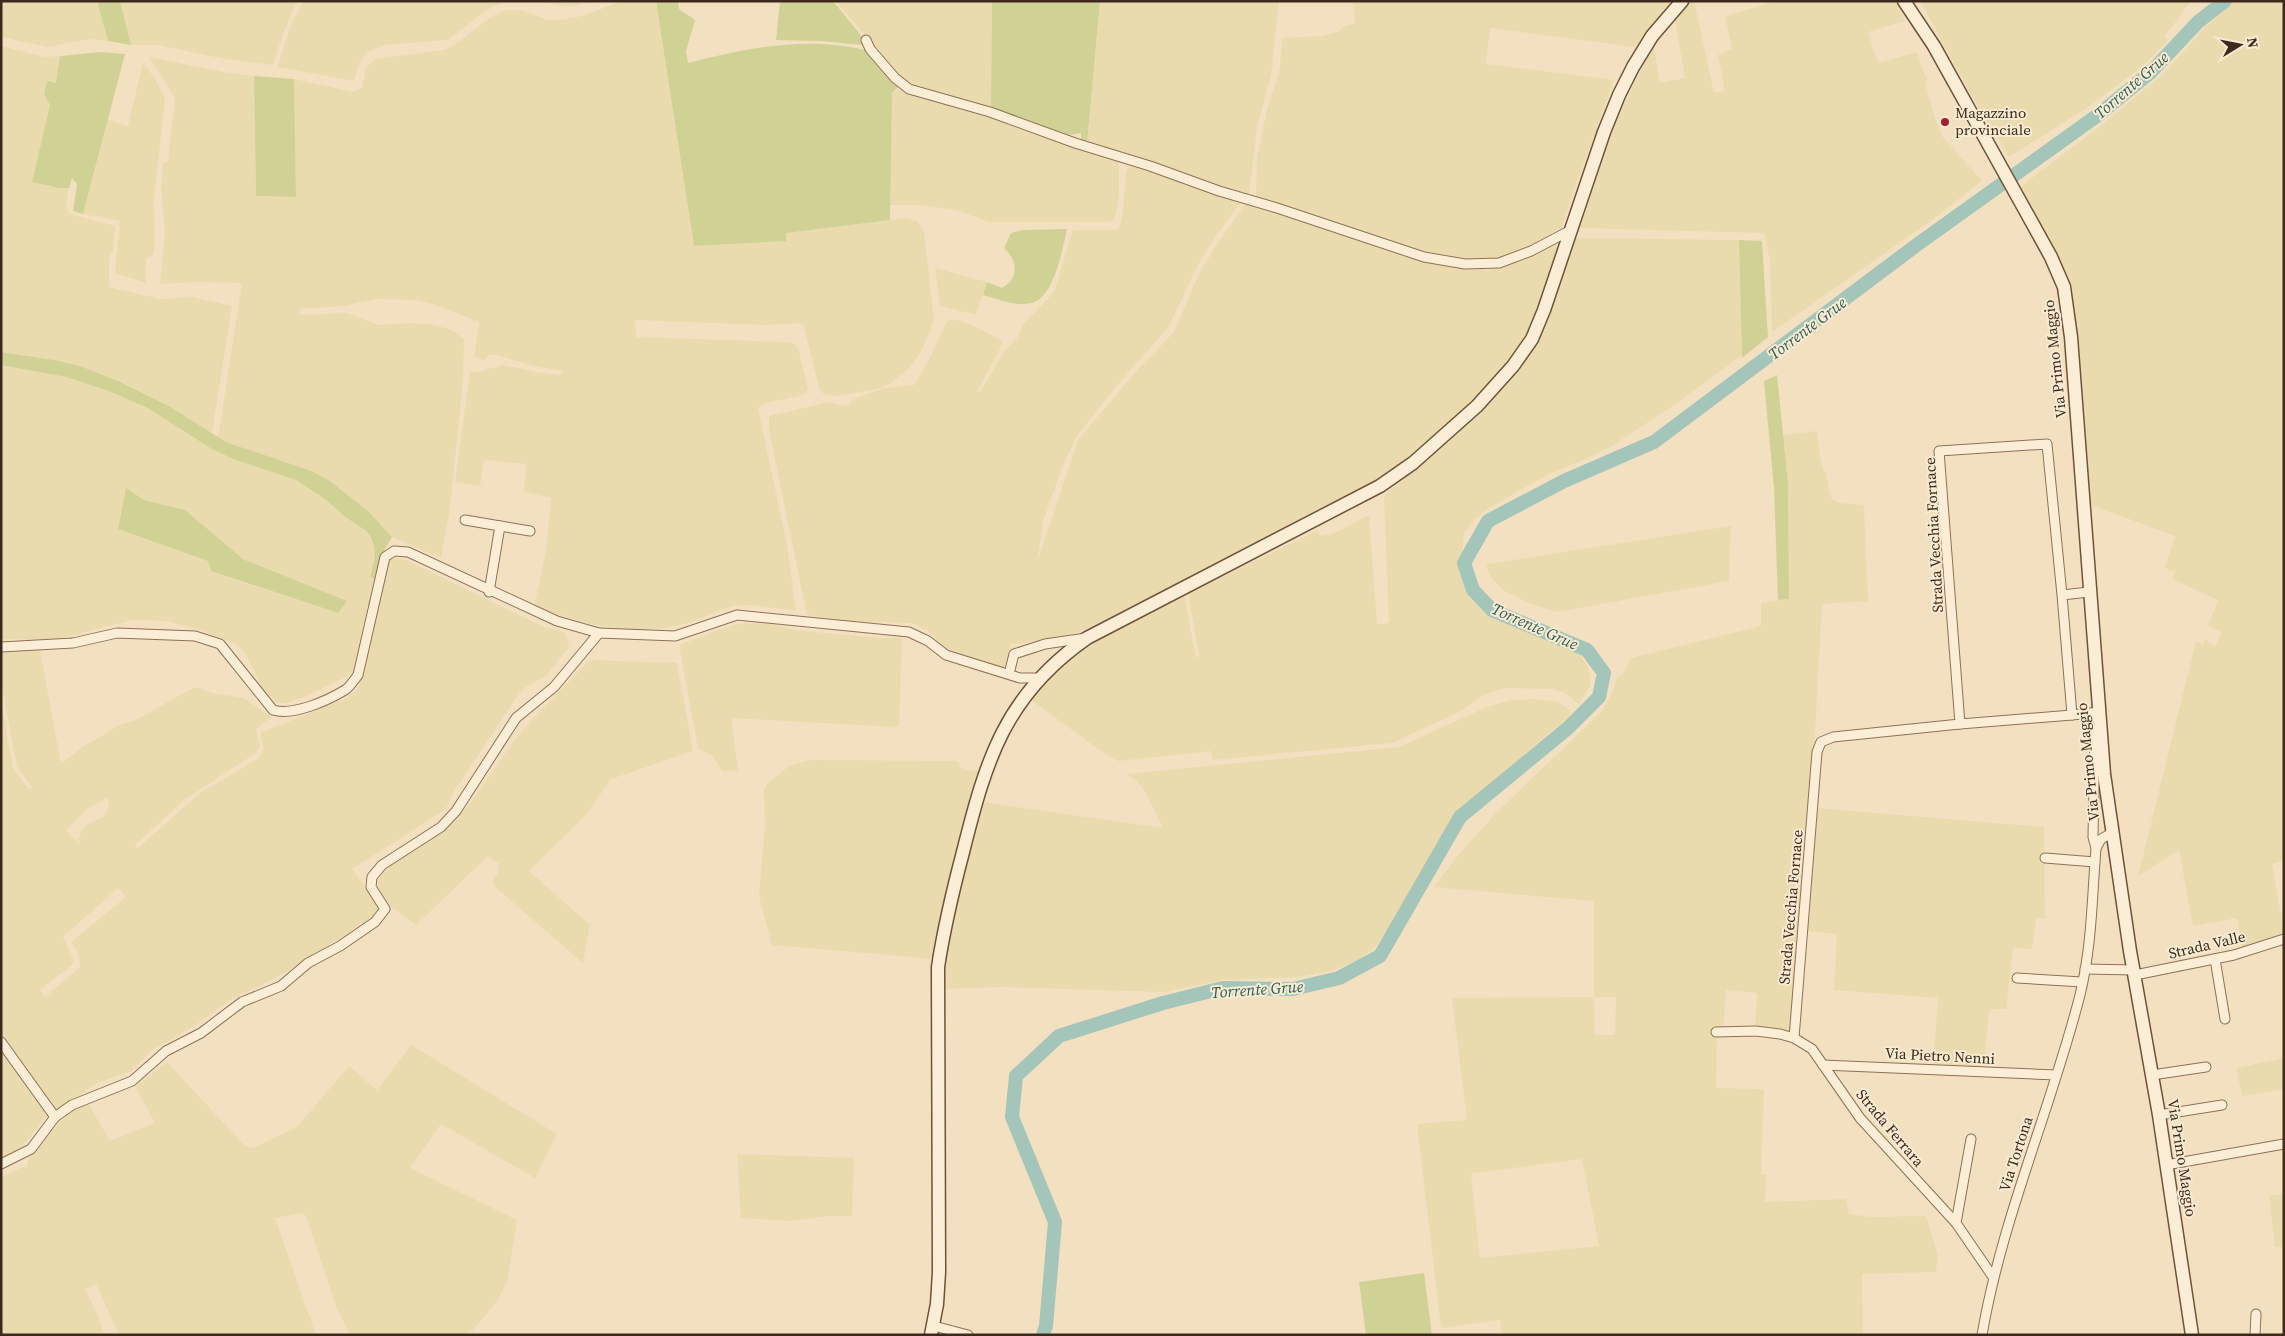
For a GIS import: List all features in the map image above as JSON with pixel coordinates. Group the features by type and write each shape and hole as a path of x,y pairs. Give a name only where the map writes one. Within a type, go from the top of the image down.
{"main road":[{"path":"933,1330 939,1272 937,992 943,932 979,786 1012,712 1040,678 1087,638 1120,619 1357,500 1413,463 1477,406 1513,366 1532,339 1572,230 1604,132 1622,88 1652,36 1682,1"},
{"path":"1904,1 1934,46"},
{"path":"1912,1 1925,24 1934,46"},
{"name":"Via Primo Maggio","path":"1934,46 2051,257 2064,287 2071,337 2098,712 2112,833 2159,1115 2192,1335"}],"street":[{"path":"866,40 870,49 895,78 910,89 990,112 1075,143 1150,166 1219,192 1277,208 1424,257 1465,264 1499,262 1531,251 1572,230"},
{"name":"Strada Vecchia Fornace","path":"1794,1038 1808,850 1818,752 1821,742 1834,736 2072,715 2047,444 1939,451 1960,724"},
{"path":"465,520 530,531"},
{"path":"489,592 500,526"},
{"path":"1,647 73,643 117,633 195,636 220,644 239,664 273,710 282,713 297,711 346,690 358,676 386,557 394,551 408,552 489,592 557,621 599,633 675,636 737,615 909,632 928,641 946,655 1020,678 1040,678"},
{"path":"2062,595 2090,592"},
{"path":"1,1164 31,1149 55,1117 72,1105 132,1082 166,1051 200,1033 242,1002 281,986 308,963 340,946 374,922 385,909 371,887 372,877 382,865 442,827 456,811 516,718 554,687 599,633"},
{"path":"1009,674 1014,654 1045,644 1087,638"},
{"path":"2072,715 2098,712"},
{"name":"Via Tortona","path":"1982,1335 2006,1231 2056,1075 2085,969 2093,908 2096,848 2094,837 2095,735 2100,729"},
{"path":"2096,848 2101,839 2112,833"},
{"path":"2045,858 2095,862"},
{"name":"Strada Valle","path":"2085,969 2134,973 2215,959 2284,939"},
{"path":"2215,959 2225,1019"},
{"path":"2017,978 2082,982"},
{"name":"Strada Ferrara","path":"1716,1032 1756,1031 1794,1038 1812,1049 1860,1118 1956,1223 1994,1278"},
{"path":"1,1042 55,1117"},
{"name":"Via Pietro Nenni","path":"1823,1065 2056,1075"},
{"path":"2152,1075 2206,1067"},
{"path":"2159,1115 2222,1105"},
{"path":"1956,1223 1971,1139"},
{"path":"2166,1165 2284,1144"},
{"path":"2255,1335 2256,1314"},
{"path":"933,1330 968,1335"}],"shaded area":[{"path":"1,1 97,1 108,41 91,39 47,47 1,37"},
{"path":"120,1 297,1 283,34 273,65 225,59 158,45 131,45"},
{"path":"303,1 505,1 485,11 448,40 384,45 368,52 360,61 354,81 278,67 289,29"},
{"path":"539,1 592,1 578,5 562,6"},
{"path":"623,1 656,1 694,246 786,241 785,233 905,218 917,221 924,232 934,320 922,350 910,367 891,383 881,388 837,396 824,394 820,391 803,323 765,325 635,320 636,337 786,342 793,343 798,348 808,390 800,396 765,403 758,408 787,545 796,611 750,605 732,606 688,623 666,628 633,630 594,625 534,607 546,551 551,498 524,492 526,464 484,460 480,486 455,482 470,371 477,372 503,365 561,375 562,371 534,366 496,355 490,355 484,360 474,357 479,322 433,304 415,300 378,299 343,306 299,309 300,315 347,313 378,325 428,324 450,329 464,339 463,381 450,509 441,558 392,537 368,511 330,481 218,438 242,283 199,282 160,284 165,232 161,187 163,163 168,161 175,98 149,57 228,73 254,76 256,196 296,197 294,79 353,92 362,88 366,68 375,59 445,50 452,47 487,20 505,10 521,10 548,20 560,20 582,16"},
{"path":"836,1 992,1 991,107 909,85 900,78"},
{"path":"1100,1 1279,1 1271,76 1257,127 1249,196 1087,144"},
{"path":"1345,1 1671,1 1635,47 1490,28 1486,64 1614,80 1561,228 1515,254 1493,260 1468,261 1429,255 1261,200 1256,196 1257,158 1267,110 1280,68 1282,38 1321,36 1338,32 1345,26 1355,24 1354,2"},
{"path":"1691,1 1694,1 1714,93 1725,91 1718,55 1732,49 1725,16 1776,1 1896,1 1905,21 1868,32 1878,63 1917,52 1927,81 1925,82 1935,118 1942,136 1982,181 1928,223 1772,332 1770,261 1764,233 1580,228 1615,125 1638,75 1654,47 1660,83 1685,78 1675,19"},
{"path":"1920,1 2191,1 2165,36 2168,41 2144,65 2087,108 2009,157 1970,93"},
{"path":"2236,1 2284,1 2284,860 2272,864 2284,933 2242,947 2237,918 2193,926 2179,850 2138,876 2196,641 2204,645 2205,639 2215,647 2222,632 2208,626 2218,600 2172,579 2175,572 2165,568 2175,536 2091,505 2075,318 2066,275 2057,252 2020,187 2103,124 2163,74 2207,25"},
{"path":"1,46 45,57 60,56 56,83 47,81 44,94 50,105 32,182 59,188 69,188 66,205 69,214 112,225 115,228 113,250 109,257 109,287 160,299 193,297 232,306 212,433 169,406 118,381 80,366 1,352"},
{"path":"143,62 155,79 165,100 154,198 155,244 153,255 146,258 146,283 115,273 120,221 83,214 108,120 128,126"},
{"path":"898,89 1003,122 1119,162 1119,198 1115,217 1112,221 1106,222 989,222 956,210 920,205 890,205 892,93"},
{"path":"1129,166 1142,168 1240,203 1199,263 1168,328 1119,383 1076,437 1061,470 1043,522 1037,562 1078,440 1139,368 1174,332 1199,274 1217,244 1246,203 1284,213 1414,257 1485,267 1486,271 1560,240 1535,314 1520,346 1487,385 1457,415 1399,465 1374,483 1089,628 1069,635 1018,644 1011,643 1006,666 1002,667 982,663 949,651 928,631 912,623 848,621 807,615 769,431 769,416 829,402 847,406 855,398 886,388 914,385 927,364 947,321 953,319 970,324 1001,340 1002,345 978,390 979,392 981,391 1004,351 1018,337 1024,323 1055,289 1073,230 1116,230 1120,226 1126,172"},
{"path":"1576,238 1739,240 1742,355 1677,403 1612,446 1549,474 1489,508 1474,520 1464,533 1460,571 1471,599 1488,615 1580,654 1588,667 1591,684 1579,704 1563,692 1552,689 1505,688 1485,694 1459,712 1392,743 1213,760 1211,751 1118,761 1105,754 1030,699 1049,678 1079,652 1108,634 1184,595 1196,658 1199,656 1188,593 1317,531 1320,536 1333,534 1369,515 1377,624 1389,623 1384,497 1386,493 1433,455 1492,400 1519,371 1535,347 1548,318"},
{"path":"935,268 987,282 976,315 940,306"},
{"path":"1,365 66,377 111,392 148,408 210,448 233,459 295,480 325,499 344,516 366,531 375,547 376,556 370,577 375,579 369,604 366,606 367,610 353,671 348,676 304,697 286,703 278,703 262,688 244,651 235,644 201,630 167,621 132,620 54,640 1,639","holes":["126,489 144,500 184,510 243,559 347,601 338,613 229,578 209,561 118,529"]},
{"path":"1817,431 1820,456 1832,499 1838,503 1864,505 1868,601 1822,604 1812,787 1792,1032 1755,1028 1757,993 1726,990 1723,1030 1717,1031 1716,1088 1764,1089 1761,1174 1766,1175 1765,1202 1846,1199 1849,1214 1871,1217 1926,1216 1938,1256 1936,1272 1862,1274 1863,1335 1502,1335 1500,1320 1441,1328 1417,1124 1467,1120 1452,998 1594,997 1594,901 1434,887 1459,854 1497,812 1602,711 1611,695 1617,678 1625,671 1631,658 1761,626 1761,603 1789,599 1788,483 1783,435","holes":["1594,997 1616,997 1615,1035 1595,1035","1582,1159 1599,1246 1480,1258 1471,1175 1473,1173"]},
{"path":"1731,526 1729,581 1557,612 1529,603 1503,590 1493,580 1487,569 1487,564"},
{"path":"392,557 406,560 544,627 565,632 569,647 547,675 526,687 518,695 453,793 446,809 352,869 380,908 372,918 275,978 230,1000 196,1025 154,1049 130,1072 99,1082 56,1110 1,1035 1,702 13,768 28,789 32,787 17,767 1,682 1,651 40,650 61,764 81,748 121,724 134,721 195,687 213,693 244,698 271,717 256,729 260,746 256,753 184,800 135,845 137,849 200,793 259,758 264,748 260,733 345,699 356,691 359,686 389,560","holes":["108,797 109,806 106,813 103,817 85,826 81,831 78,843 66,830 87,809","118,888 126,897 71,942 79,954 80,967 45,997 40,990 72,965 74,960 63,937"]},
{"path":"744,623 772,624 794,630 878,638 902,638 899,727 731,718 738,770 722,771 712,755 698,749 679,645 724,628"},
{"path":"592,660 677,663 693,751 611,779 586,815 529,871 590,925 583,963 495,887 493,881 498,873 499,864 488,856 416,925 390,906 378,886 378,880 389,866 449,827 472,801 513,742 535,716"},
{"path":"1535,699 1558,702 1570,710 1570,716 1480,793 1447,828 1392,924 1376,946 1358,960 1331,971 1298,977 1222,980 1164,992 1003,987 943,989 947,938 981,802 1163,828 1147,795 1138,782 1127,774 1399,747 1487,707 1511,700"},
{"path":"811,760 957,761 963,770 979,771 935,959 772,945 759,896 765,825 764,790 766,785 789,766"},
{"path":"1816,808 2044,827 2045,919 2036,919 2032,949 2013,948 2006,1009 1989,1009 1984,1067 1933,1064 1938,998 1834,990 1837,934 1805,931"},
{"path":"411,1045 557,1134 535,1178 441,1124 410,1168 517,1220 507,1282 498,1299 468,1335 350,1335 335,1304 306,1216 302,1213 275,1218 316,1335 119,1335 96,1284 85,1289 97,1313 104,1335 1,1335 1,1178 20,1168 27,1167 28,1160 59,1123 75,1108 88,1103 110,1141 155,1123 135,1086 167,1062 245,1146 253,1148 297,1127 349,1066 377,1090"},
{"path":"1,1049 49,1114 18,1150 1,1159"},
{"path":"2284,1058 2284,1089 2242,1096 2236,1068"},
{"path":"737,1154 854,1158 852,1216 829,1216 790,1221 741,1218"},
{"path":"2284,1194 2284,1247 2275,1247 2269,1196"}],"green space":[{"path":"97,1 120,1 131,45 108,41"},
{"path":"656,1 678,1 679,9 695,20 686,51 688,63 755,48 778,45 823,44 869,51 899,86 892,93 890,220 786,233 786,241 694,246"},
{"path":"780,1 833,1 863,38 862,45 821,41 776,40"},
{"path":"992,1 1100,1 1087,144 1081,142 1081,133 1069,135 991,107"},
{"path":"101,52 125,54 83,214 73,211 77,184 72,178 69,188 59,188 32,182 50,105 44,94 47,81 56,83 60,56"},
{"path":"254,76 294,79 296,197 256,196"},
{"path":"1067,229 1052,282 1040,299 1032,303 1020,304 983,295 987,282 1002,288 1012,280 1015,269 1014,263 1004,248 1011,233 1022,230"},
{"path":"1739,240 1762,241 1768,337 1742,358"},
{"path":"1,352 80,366 118,381 169,406 226,442 311,471 330,481 368,511 392,537 382,554 375,579 370,577 375,553 373,542 366,531 344,516 325,499 296,480 233,459 210,448 148,408 111,392 66,377 1,365"},
{"path":"1777,375 1788,483 1789,599 1778,600 1774,488 1764,381"},
{"path":"126,488 144,500 185,510 243,559 347,601 338,613 211,571 208,561 118,529"},
{"path":"1424,1273 1432,1335 1366,1335 1359,1282"}],"waterway":[{"name":"Torrente Grue","path":"1043,1335 1046,1326 1055,1222 1012,1117 1016,1076 1059,1036 1163,1003 1223,988 1293,989 1339,978 1380,956 1460,817 1568,728 1599,697 1604,673 1587,650 1492,610 1473,590 1464,563 1488,521 1564,481 1654,442 1918,244 2098,115 2151,72 2198,22 2225,1"}],"place":[{"name":"Magazzino provinciale","path":"1945,122"}]}
